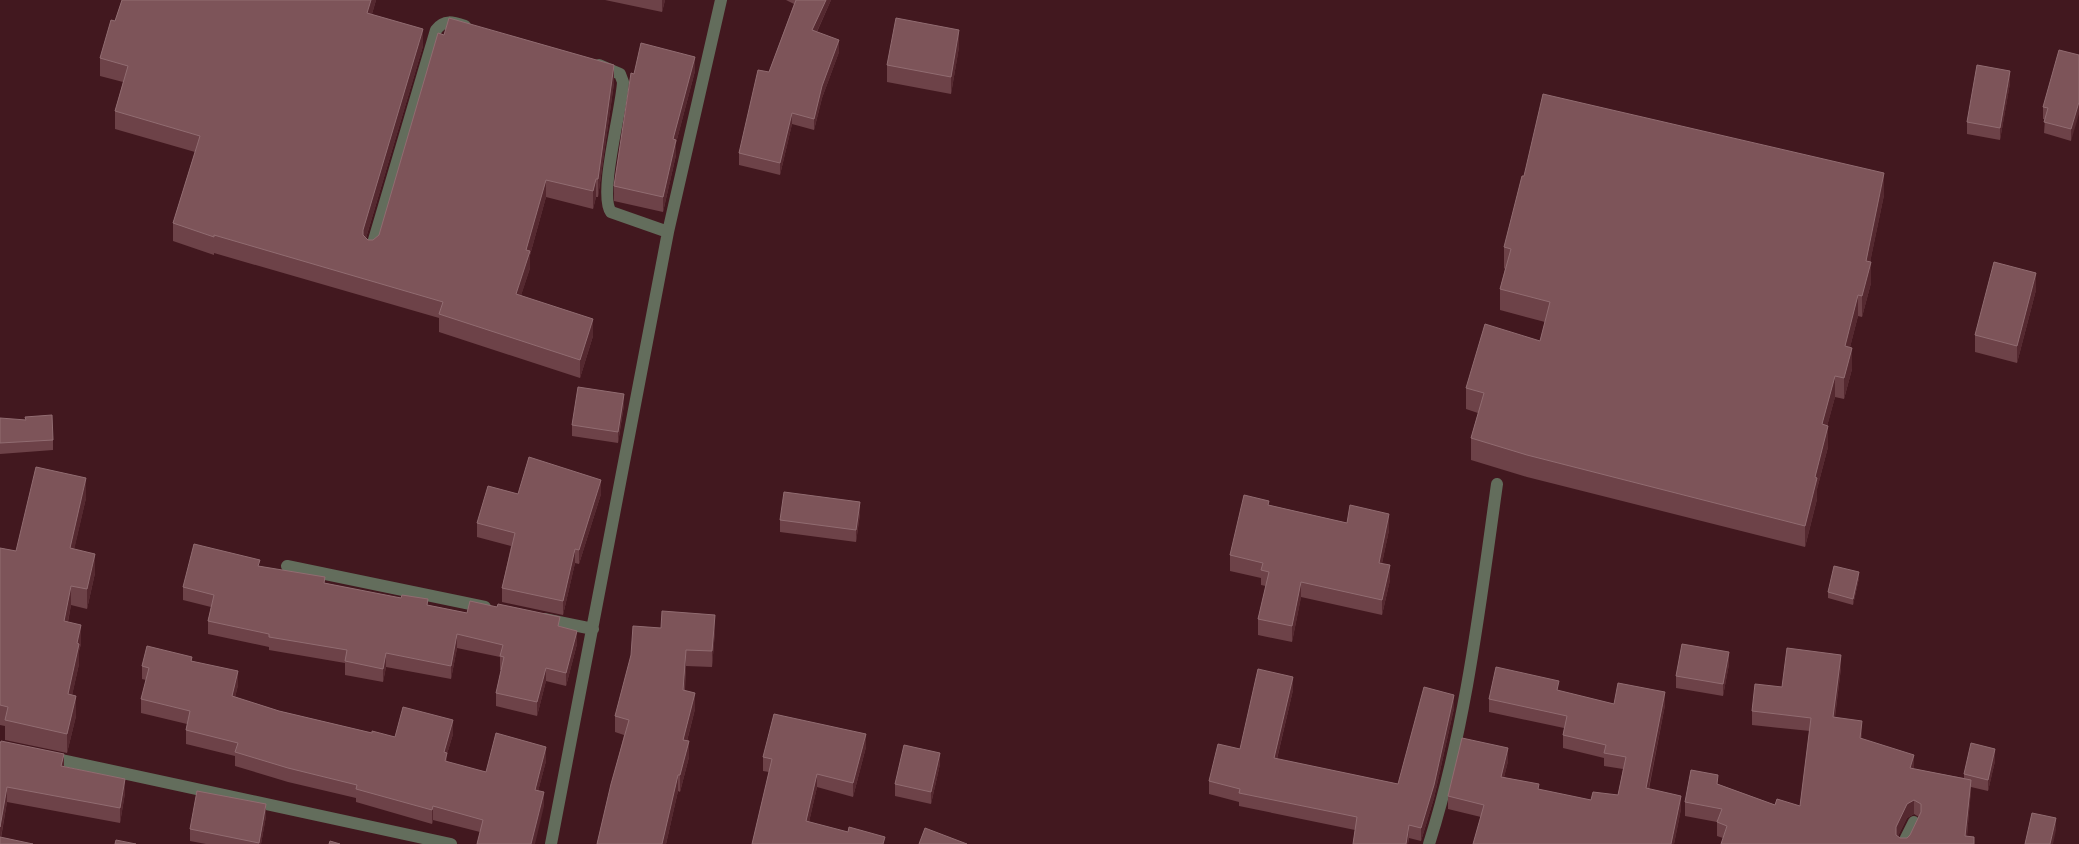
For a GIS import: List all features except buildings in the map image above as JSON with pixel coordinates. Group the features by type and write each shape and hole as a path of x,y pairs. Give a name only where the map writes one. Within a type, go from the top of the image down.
{"street":[{"path":"551,844 668,232 721,0"},
{"path":"371,250 436,30 440,25 448,22 481,30"},
{"path":"582,60 610,68 623,78 606,196 608,208 611,212 668,232"},
{"path":"1429,844 1445,793 1462,715 1497,484"},
{"path":"287,566 497,609"},
{"path":"536,617 593,629"},
{"path":"38,755 451,844"},
{"path":"1903,844 1914,822"}]}
